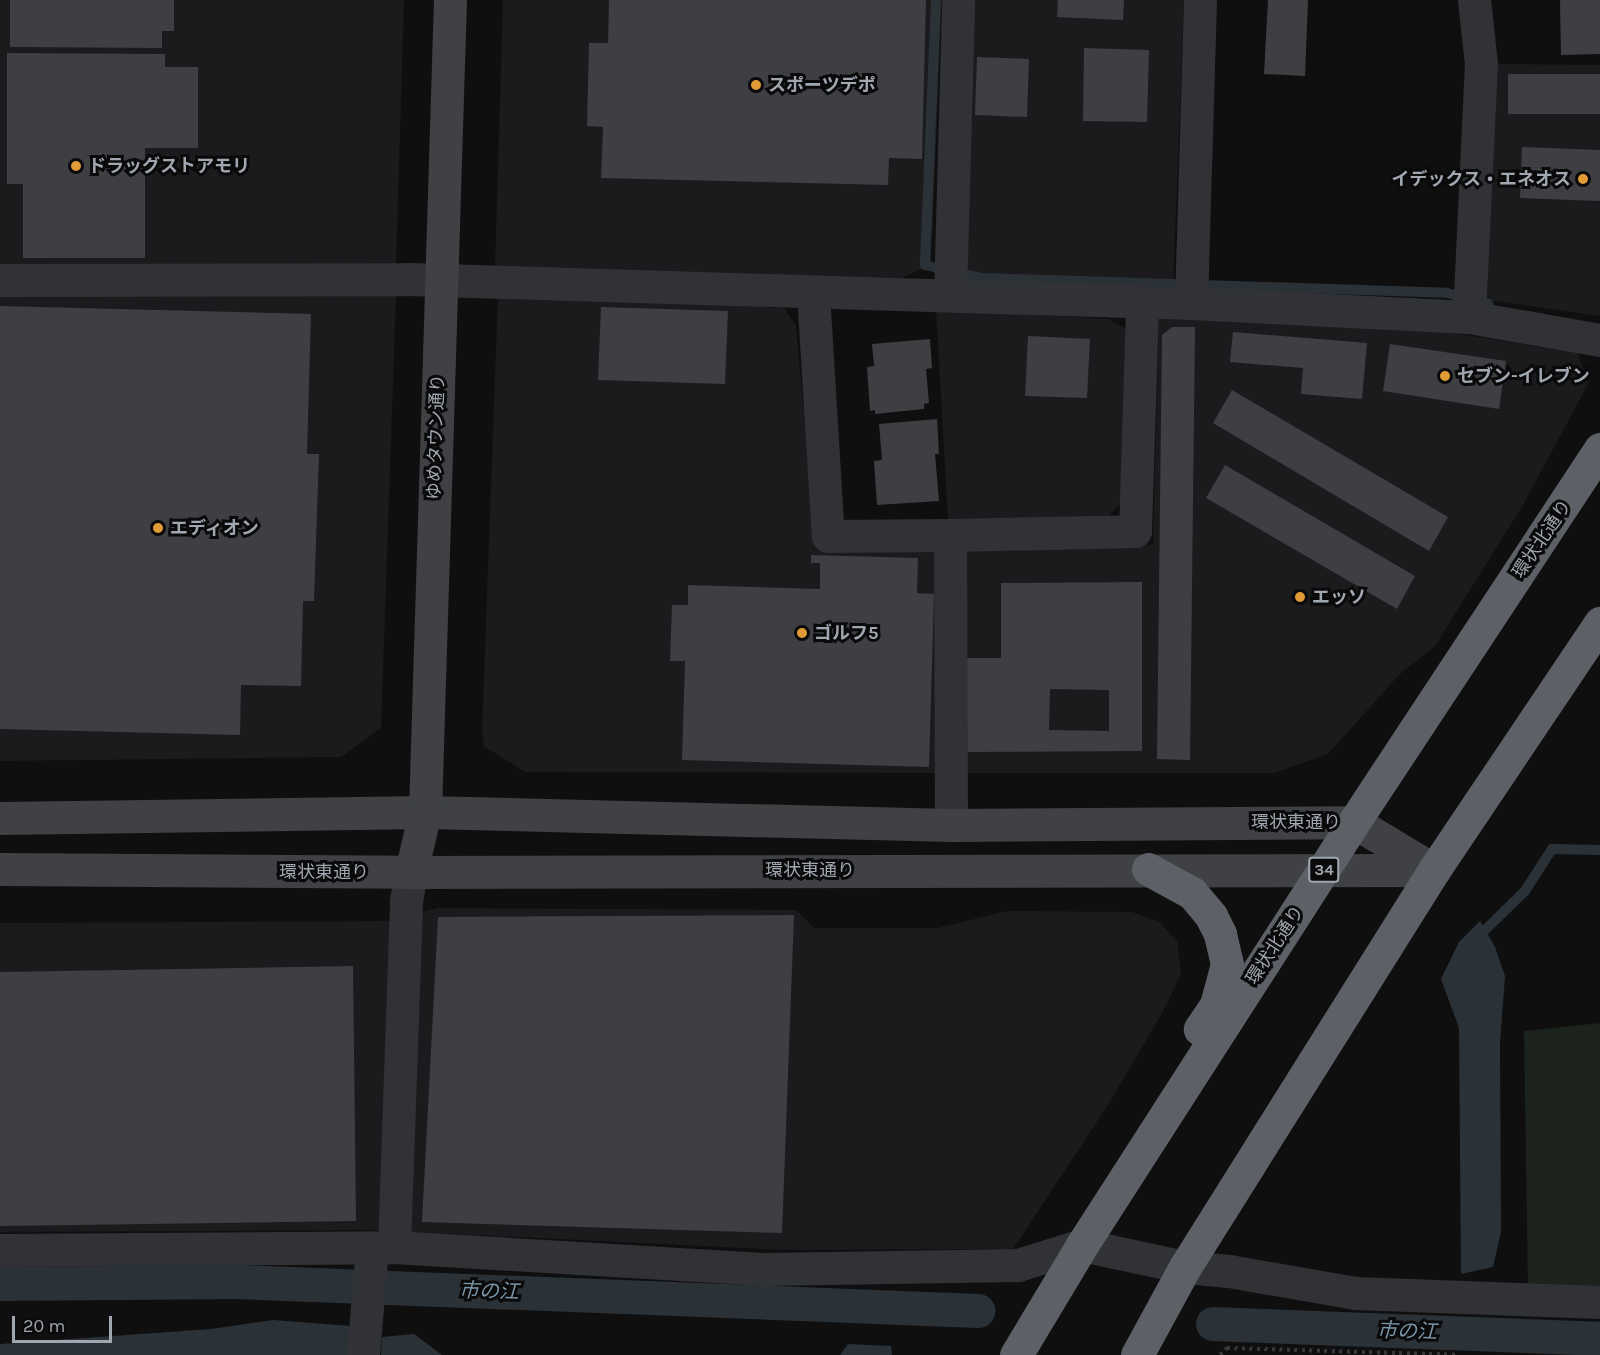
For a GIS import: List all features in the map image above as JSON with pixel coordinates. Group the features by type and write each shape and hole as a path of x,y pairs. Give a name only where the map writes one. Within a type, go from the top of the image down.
{"highway":[{"name":"環状北通り","path":"1016,1355 1082,1245 1354,822 1600,449"},
{"path":"1137,1355 1185,1267 1434,870 1600,623"},
{"path":"1082,1245 1087,1199 1216,1005 1227,964 1220,934 1211,916 1192,892 1148,869"}],"main road":[{"name":"ゆめタウン通り","path":"411,872 425,812 450,0"},
{"name":"環状東通り","path":"1,817 425,812 951,825 1354,822 1434,870"},
{"name":"環状東通り","path":"0,869 411,872 1434,870"},
{"path":"0,878 37,870"}],"street":[{"path":"950,278 958,0"},
{"path":"1191,289 1200,0"},
{"path":"1469,304 1481,64 1474,0"},
{"path":"0,280 441,280 813,293 950,278 1142,303 1191,289 1469,304 1600,340"},
{"path":"813,293 828,536 1135,531 1142,303"},
{"path":"950,535 951,825"},
{"path":"365,1332 379,1256 406,901 411,872"},
{"path":"0,1250 379,1256 765,1269 1018,1265 1082,1245 1185,1267 1229,1271 1355,1293 1600,1302"}],"path":[{"path":"1220,1355 1227,1348 1457,1355"}],"shaded area":[{"path":"0,0 404,0 396,264 0,267"},
{"path":"503,0 942,0 931,264 902,278 495,269"},
{"path":"970,0 1184,0 1173,290 964,281"},
{"path":"1497,64 1600,65 1600,316 1487,300"},
{"name":"エディオン","path":"0,293 396,295 381,728 341,757 0,761"},
{"path":"498,295 784,308 796,326 816,546 943,548 943,773 525,772 484,746 482,732"},
{"path":"936,309 1108,319 1126,329 1121,503 1107,518 948,519"},
{"path":"1159,319 1392,323 1578,353 1588,384 1523,505 1435,646 1399,675 1328,754 1274,773 959,773 959,546 1153,545"},
{"path":"438,908 796,910 814,928 938,928 1007,911 1132,912 1159,922 1177,941 1181,973 1165,1008 1108,1105 1013,1249 782,1250 375,1230 0,1232 0,923 387,921"},
{"path":"1480,921 1495,947 1505,976 1500,1043 1501,1232 1493,1267 1461,1274 1459,1028 1441,979 1459,942"},
{"path":"1600,1023 1600,1292 1528,1289 1524,1031"},
{"path":"273,1320 351,1326 348,1355 0,1355 0,1344 211,1329"},
{"path":"414,1334 442,1355 381,1355 382,1337"},
{"path":"848,1344 891,1346 892,1355 840,1355"}],"building":[{"path":"10,0 174,0 174,31 162,31 162,48 10,47"},
{"name":"スポーツデポ","path":"609,0 926,0 922,159 889,158 888,185 601,178 603,127 587,126 589,43 608,43"},
{"path":"1058,0 1124,0 1123,20 1057,17"},
{"path":"1268,0 1308,0 1305,76 1264,74"},
{"path":"1560,0 1600,0 1600,54 1561,55"},
{"path":"1084,48 1149,50 1147,122 1083,121"},
{"name":"ドラッグストアモリ","path":"7,53 165,54 165,67 198,67 198,148 145,148 145,258 23,258 23,184 7,184"},
{"path":"977,57 1029,59 1027,117 975,115"},
{"path":"1508,74 1600,74 1600,114 1508,114"},
{"path":"1522,147 1600,150 1600,201 1520,198"},
{"name":"エディオン","path":"0,306 311,314 307,454 319,454 314,601 303,601 301,686 241,685 240,735 0,729"},
{"path":"601,307 728,311 725,384 598,380"},
{"path":"1172,327 1195,327 1190,760 1157,759 1162,335"},
{"path":"1233,332 1367,343 1362,399 1301,394 1303,368 1230,362"},
{"path":"1028,336 1090,339 1087,398 1025,396"},
{"path":"930,339 932,368 926,369 929,403 924,404 924,409 875,414 875,410 870,411 867,367 874,366 872,344"},
{"name":"セブン-イレブン","path":"1390,344 1506,361 1499,409 1383,391"},
{"path":"1232,390 1448,517 1429,551 1213,423"},
{"path":"937,419 939,454 935,454 939,501 877,505 874,461 882,460 879,424"},
{"path":"1225,465 1415,576 1397,609 1206,498"},
{"name":"ゴルフ5","path":"811,555 918,558 917,593 934,594 929,767 682,760 685,661 670,661 672,605 688,605 688,585 820,589 820,563 811,563"},
{"path":"1142,582 1142,751 962,752 962,658 1001,658 1001,583","holes":["1050,689 1109,690 1109,731 1049,730"]},
{"path":"794,915 782,1233 422,1222 438,917"},
{"path":"353,966 356,1221 0,1226 0,972"}],"waterway":[{"path":"936,0 925,265 981,278 1447,293 1489,304"},
{"path":"1485,930 1525,891 1552,849 1600,850"},
{"name":"市の江","path":"0,1284 238,1282 978,1311"},
{"name":"市の江","path":"1213,1324 1600,1339"}],"place":[{"name":"スポーツデポ","path":"756,85"},
{"name":"ドラッグストアモリ","path":"76,166"},
{"name":"イデックス・エネオス","path":"1583,179"},
{"name":"セブン-イレブン","path":"1445,376"},
{"name":"エディオン","path":"158,528"},
{"name":"エッソ","path":"1300,597"},
{"name":"ゴルフ5","path":"802,633"}]}
